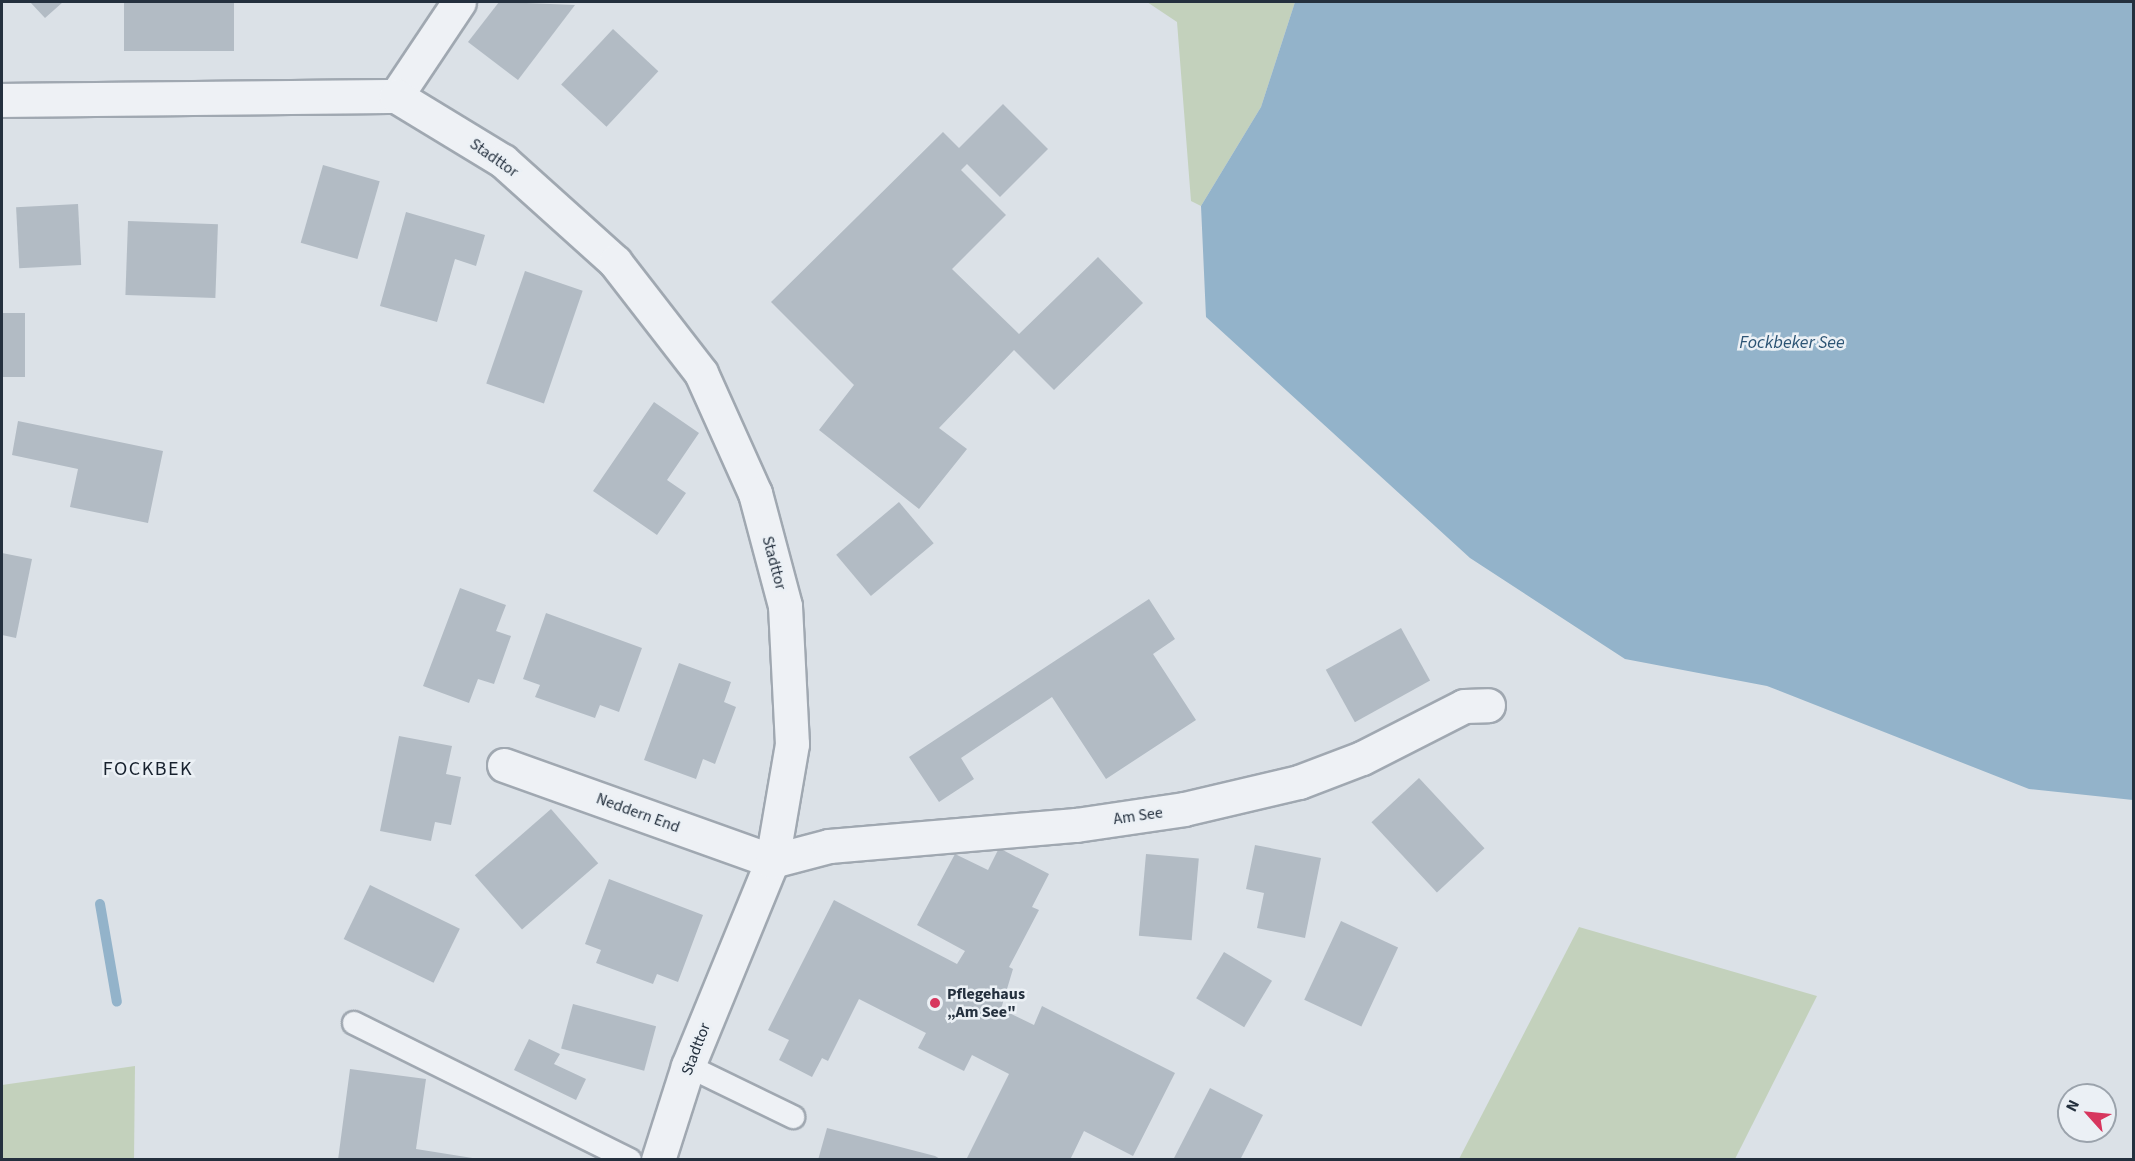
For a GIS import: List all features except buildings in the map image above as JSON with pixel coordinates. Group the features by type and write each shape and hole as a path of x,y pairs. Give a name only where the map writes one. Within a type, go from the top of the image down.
{"street":[{"path":"2,100 396,96 459,2"},
{"name":"Stadttor","path":"396,96 503,161 598,246 701,374 755,493 785,606 792,744 772,861 688,1066 658,1160"},
{"name":"Am See","path":"772,861 829,846 1076,825 1184,809 1299,782 1362,758 1464,706 1488,705"},
{"name":"Neddern End","path":"504,765 772,861"}],"lane":[{"path":"354,1023 630,1160"},
{"path":"688,1066 793,1117"}],"green space":[{"path":"1147,2 1295,2 1261,107 1201,206 1191,201 1177,22"},
{"path":"1579,927 1817,996 1735,1159 1459,1159"},
{"path":"135,1066 134,1159 2,1159 2,1085"}],"water":[{"name":"Fockbeker See","path":"1295,2 2133,2 2133,800 2029,789 1767,686 1625,659 1470,558 1206,317 1201,206 1261,107"}],"waterway":[{"path":"100,904 117,1002"}],"place":[{"name":"Pflegehaus „Am See\"","path":"935,1003"}],"district":[{"name":"FOCKBEK","path":"148,769"}]}
